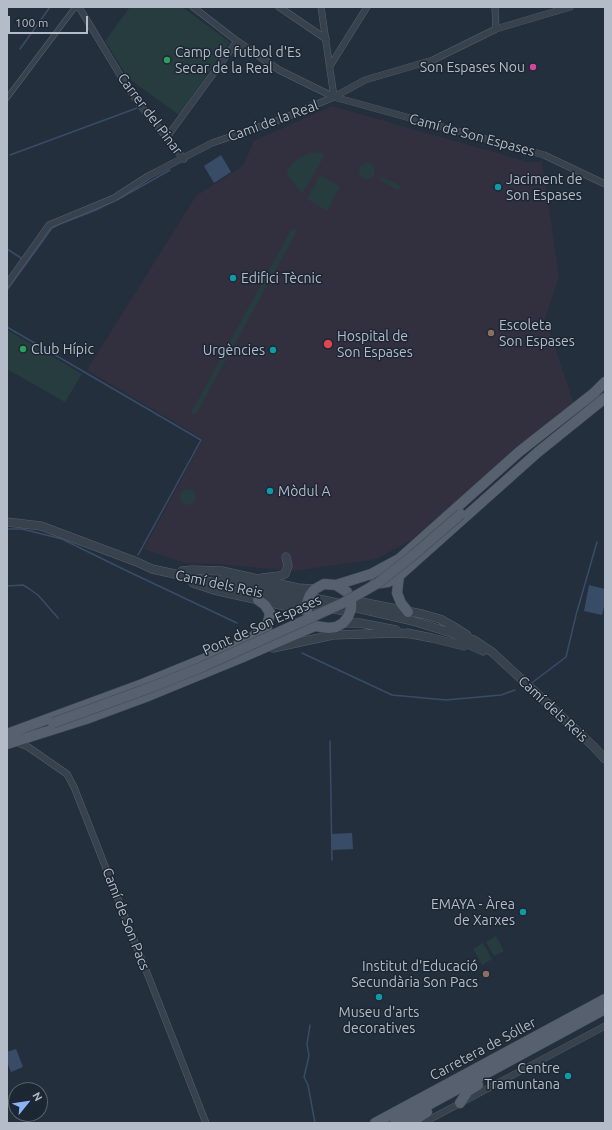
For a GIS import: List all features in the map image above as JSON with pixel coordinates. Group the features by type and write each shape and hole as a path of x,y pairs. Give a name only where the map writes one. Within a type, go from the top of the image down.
{"main road":[{"path":"336,585 371,574 399,559 519,452 594,393 605,382"},
{"path":"519,470 535,450 605,390"},
{"path":"470,496 526,450 535,450 551,441 605,398"},
{"path":"9,740 86,719 148,696 315,626 329,628 336,627 343,623 348,617 351,606 361,587 370,584 388,582 399,576 519,470 567,437 605,407"},
{"name":"Pont de Son Espases","path":"9,740 202,667 343,603 378,583 411,557 515,469 535,450"},
{"path":"399,576 397,593 401,603 408,612"},
{"path":"9,740 237,646 311,604 324,584 336,585 342,588 351,606"},
{"path":"237,646 243,641 260,633 267,627 270,613 265,605 258,600"},
{"path":"311,604 312,620 319,626"},
{"name":"Carretera de Sóller","path":"375,1123 605,999"},
{"name":"Carretera de Sóller","path":"395,1123 605,1009"},
{"path":"553,1038 577,1032 605,1017"},
{"path":"460,1103 468,1091 523,1060 532,1049"},
{"path":"413,1123 416,1119 454,1095 462,1087"}],"street":[{"path":"7,98 73,10 78,7"},
{"name":"Carrer del Pinar","path":"78,7 128,88 184,159"},
{"name":"Camí de Son Espases","path":"192,7 279,70 334,97 544,155 605,184"},
{"path":"278,7 326,39"},
{"path":"321,7 334,97"},
{"path":"330,66 367,7"},
{"path":"495,7 496,29"},
{"name":"Camí de la Real","path":"7,284 50,225 114,198 148,176 184,159 212,143 279,120 334,97 365,80 433,60 496,29 570,7"},
{"path":"167,137 237,41"},
{"name":"Camí dels Reis","path":"7,522 41,526 152,569 179,573 302,599"},
{"path":"251,578 267,578 285,574 288,566 286,558"},
{"path":"192,570 222,571 298,588 311,604 258,600 214,590 182,579 179,573 192,570"},
{"name":"Camí dels Reis","path":"311,604 351,606 413,621 474,640 492,652 594,746 605,760"},
{"path":"351,606 408,612 440,620 456,628 474,640"},
{"name":"Camí dels Reis","path":"351,606 387,619 450,636 499,660"},
{"path":"343,623 372,625 480,650"},
{"path":"258,650 333,635 411,634"},
{"name":"Camí de Son Pacs","path":"9,740 28,747 67,774 74,787 206,1123"},
{"path":"553,1038 573,1030 605,1013"},
{"path":"423,1123 605,1026"}],"shaded area":[{"name":"Hospital de Son Espases","path":"332,106 528,162 542,162 559,276 545,318 573,402 410,541 376,559 293,571 219,564 185,563 144,549 203,439 87,370 196,196 243,166 254,141"}],"green space":[{"name":"Camp de futbol d'Es Secar de la Real","path":"130,7 182,7 230,42 179,115 128,78 105,41"},
{"path":"316,152 324,154 324,156 303,192 300,191 286,173 293,163 299,158"},
{"path":"367,163 373,165 375,171 373,177 367,179 361,177 359,171 361,165"},
{"path":"320,175 340,186 327,211 307,199"},
{"path":"380,177 401,186 398,190 381,181"},
{"path":"295,228 297,231 196,414 192,414 192,411 291,230"},
{"name":"Club Hípic","path":"7,330 82,374 65,402 7,369"},
{"path":"188,489 195,494 196,497 191,504 188,505 181,500 180,497 185,490"},
{"path":"496,936 504,951 494,956 486,942"},
{"path":"483,943 492,959 482,965 473,949"}],"water":[{"path":"221,155 231,172 214,183 204,166"},
{"path":"589,585 605,589 605,602 602,615 584,611"},
{"path":"352,833 353,849 332,850 331,834"},
{"path":"16,1049 23,1067 11,1072 7,1062 7,1052"}],"waterway":[{"path":"20,49 50,7"},
{"path":"10,155 137,108"},
{"path":"117,200 170,170"},
{"path":"7,290 52,228 114,201"},
{"path":"7,249 21,258"},
{"path":"7,327 201,440 138,555"},
{"path":"7,529 22,529 62,539 237,623"},
{"path":"533,682 566,657 576,615 597,542"},
{"path":"7,586 23,585 28,588 38,595 58,618"},
{"path":"302,653 392,695 446,700 501,695 515,690"},
{"path":"330,741 332,860"},
{"path":"310,1025 307,1044 309,1056 304,1077 308,1085 315,1123"}],"place":[{"name":"Camp de futbol d'Es Secar de la Real","path":"167,60"},
{"name":"Son Espases Nou","path":"533,67"},
{"name":"Jaciment de Son Espases","path":"498,187"},
{"name":"Edifici Tècnic","path":"233,278"},
{"name":"Escoleta Son Espases","path":"491,333"},
{"name":"Hospital de Son Espases","path":"328,344"},
{"name":"Club Hípic","path":"23,349"},
{"name":"Urgències","path":"273,350"},
{"name":"Mòdul A","path":"270,491"},
{"name":"EMAYA - Àrea de Xarxes","path":"523,912"},
{"name":"Institut d'Educació Secundària Son Pacs","path":"486,974"},
{"name":"Museu d'arts decoratives","path":"379,997"},
{"name":"Centre Tramuntana","path":"568,1076"}]}
